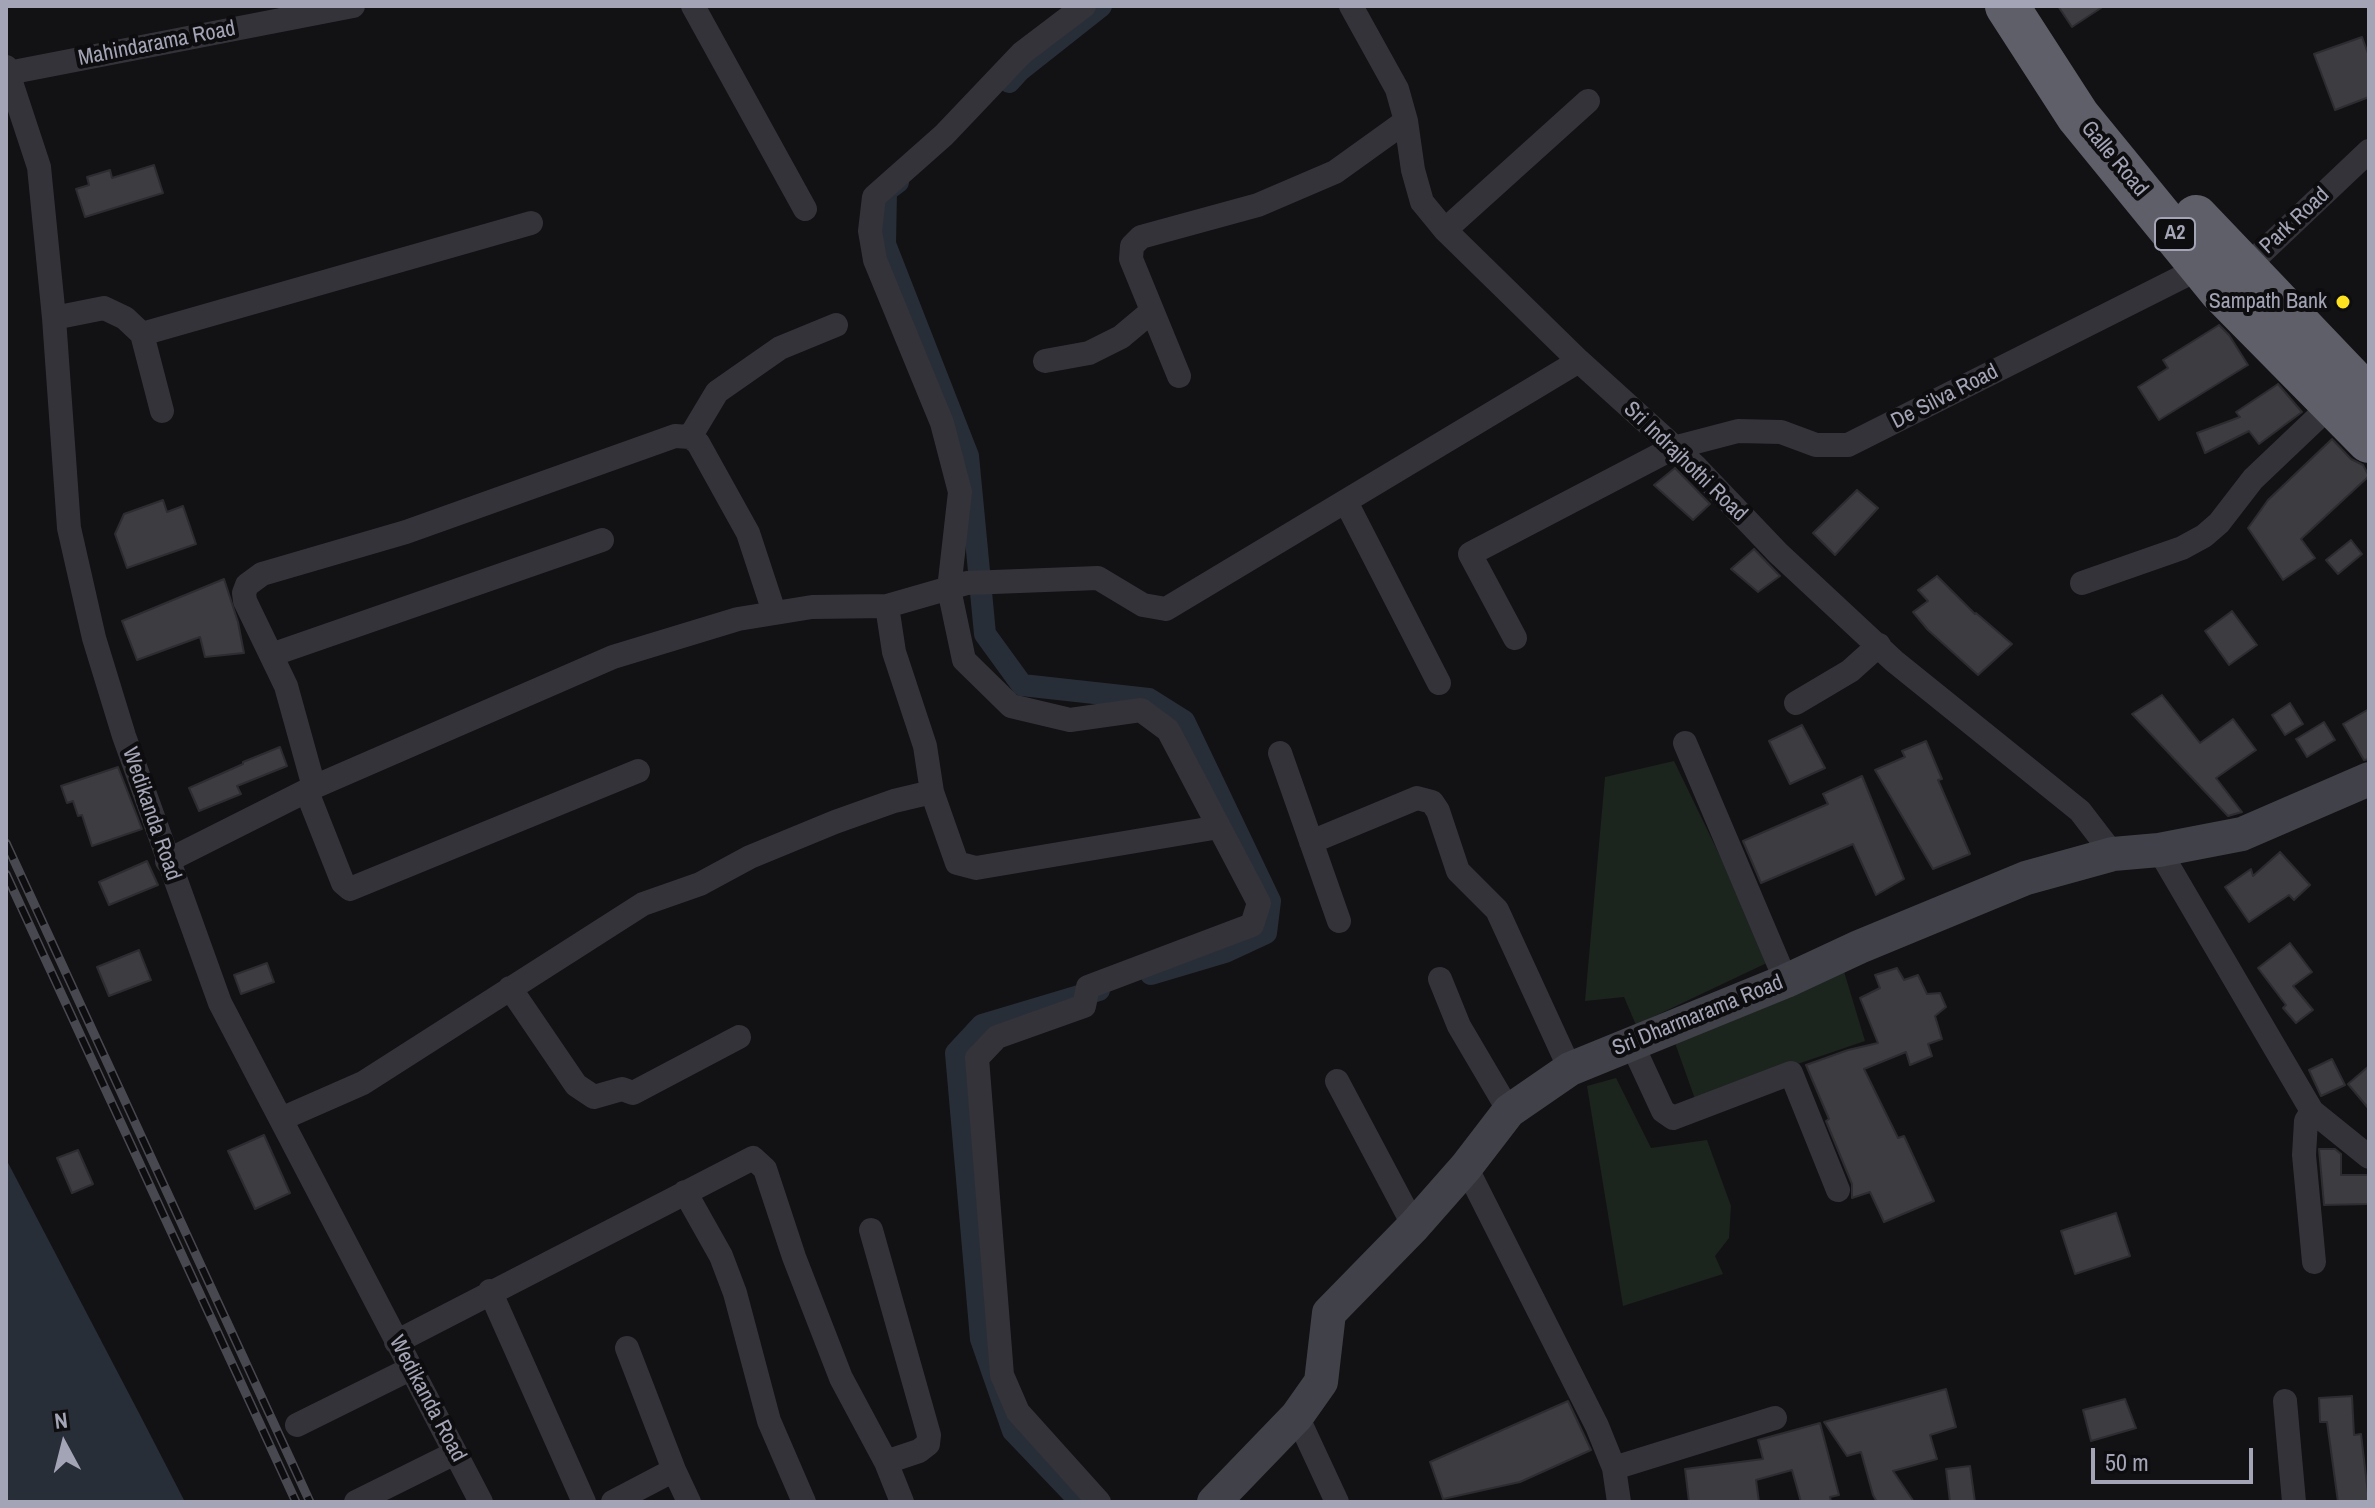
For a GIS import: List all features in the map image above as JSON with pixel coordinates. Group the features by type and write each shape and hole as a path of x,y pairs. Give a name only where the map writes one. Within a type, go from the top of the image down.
{"highway":[{"name":"Galle Road","path":"2007,6 2078,116 2222,276 2351,400 2369,441"},
{"name":"Galle Road","path":"2035,6 2222,276"}],"street":[{"name":"Mahindarama Road","path":"7,70 353,6"},
{"path":"693,6 805,209"},
{"path":"1084,6 1022,53 944,135 874,197 870,231 875,260 942,423 960,492 958,586 964,660 1011,706 1070,720 1141,710 1168,730 1259,903 1252,925 997,1037 977,1058 1002,1375 1018,1412 1099,1502"},
{"name":"Sri Indrajhothi Road","path":"1351,6 1397,89 1422,202 1445,230 1579,361 1696,467 1778,553 1894,661 2080,811 2113,854"},
{"name":"Wedikanda Road","path":"7,70 39,167 54,318 69,528 94,638 167,861 220,1003 481,1502"},
{"path":"1445,230 1588,101"},
{"path":"1179,376 1131,259 1132,246 1141,237 1258,205 1335,172 1406,121"},
{"name":"Park Road","path":"2222,276 2369,151"},
{"path":"142,334 531,223"},
{"name":"De Silva Road","path":"1515,638 1470,554 1673,448 1738,431 1781,432 1816,445 1848,445 2222,276"},
{"path":"54,318 104,308 125,318 142,334 162,411"},
{"path":"1045,361 1089,353 1121,337 1152,311"},
{"path":"690,437 717,392 780,348 836,325"},
{"path":"167,861 310,789 613,657 738,619 812,607 887,606 958,586 994,581 1098,578 1143,605 1166,609 1579,361"},
{"path":"2082,583 2182,548 2204,536 2219,523 2253,479 2351,400"},
{"path":"638,771 350,889 343,883 310,789 286,686 245,601 247,585 262,574 406,532 675,436 690,437 698,443 748,533 774,612"},
{"path":"1346,502 1439,683"},
{"path":"271,655 602,540"},
{"path":"887,606 894,652 925,746 932,792 957,863 976,868 1219,827"},
{"path":"1796,703 1813,696 1850,671 1879,645"},
{"path":"1685,743 1786,981"},
{"path":"1280,753 1339,921"},
{"name":"Sri Dharmarama Road","path":"1230,1496 1297,1416 1321,1382 1329,1313 1414,1226 1466,1167 1509,1111 1570,1069 2026,878 2113,854 2159,850 2242,834 2369,779"},
{"path":"281,1119 363,1083 643,904 700,884 750,857 835,822 894,801 932,792"},
{"path":"1311,842 1417,798 1432,802 1438,811 1458,871 1497,910 1570,1069"},
{"path":"2159,850 2312,1111 2369,1157"},
{"path":"1440,979 1459,1026 1509,1111"},
{"path":"510,988 576,1085 594,1097 622,1089 633,1093 739,1037"},
{"path":"1631,1042 1663,1111 1673,1118 1791,1073 1838,1190"},
{"path":"1337,1081 1414,1226"},
{"path":"2312,1111 2306,1121 2304,1155 2314,1262"},
{"path":"396,1342 753,1158 765,1169 794,1257 841,1378 886,1462 902,1502"},
{"path":"1466,1167 1597,1426 1614,1468 1619,1502"},
{"path":"685,1192 721,1256 735,1293 769,1421 804,1502"},
{"path":"871,1230 929,1435 928,1444 919,1451 886,1462"},
{"path":"490,1291 584,1502"},
{"path":"627,1348 689,1502"},
{"path":"297,1425 410,1369"},
{"path":"2285,1401 2294,1502"},
{"path":"1297,1416 1337,1502"},
{"path":"1614,1468 1775,1418"},
{"path":"356,1502 455,1453"},
{"path":"613,1502 674,1470"}],"shaded area":[{"path":"1674,761 1771,961 1636,1025 1624,997 1585,1001 1605,777"},
{"path":"1843,968 1865,1041 1695,1099 1675,1043"},
{"path":"1616,1078 1651,1148 1707,1140 1731,1206 1729,1238 1715,1256 1723,1274 1623,1306 1587,1086"},
{"path":"6,1159 140,1415 185,1502 6,1502"}],"building":[{"path":"2058,6 2104,6 2072,27"},
{"path":"2362,37 2369,56 2369,97 2335,110 2314,54"},
{"path":"154,165 163,193 85,217 76,189 89,185 87,177 110,170 112,178"},
{"path":"2219,325 2248,365 2159,420 2138,387 2168,368 2163,360"},
{"path":"2278,384 2302,412 2259,444 2249,431 2205,453 2197,433 2240,417 2236,412"},
{"path":"2332,439 2351,459 2363,465 2369,476 2301,539 2315,558 2283,580 2248,528 2268,500"},
{"path":"1675,468 1710,504 1693,520 1654,485"},
{"path":"1857,490 1878,508 1835,555 1813,533"},
{"path":"163,500 167,512 183,506 196,544 127,568 115,534 124,514"},
{"path":"2351,540 2362,554 2338,574 2326,560"},
{"path":"1754,549 1780,576 1758,592 1731,569"},
{"path":"1937,576 1975,614 2012,644 1978,675 1928,630 1913,612 1928,601 1918,590"},
{"path":"224,579 244,653 205,657 200,637 137,660 122,621"},
{"path":"2232,611 2257,645 2229,665 2205,631"},
{"path":"2162,695 2200,743 2233,719 2256,750 2216,778 2242,812 2228,816 2132,714"},
{"path":"2290,703 2303,724 2285,735 2272,715"},
{"path":"2369,709 2369,759 2364,760 2343,724"},
{"path":"2324,722 2335,740 2307,757 2296,739"},
{"path":"1802,725 1825,768 1790,784 1769,741"},
{"path":"1926,741 1942,779 1938,780 1970,854 1933,869 1875,770 1905,757 1902,751"},
{"path":"280,747 287,766 237,786 241,794 199,811 189,788"},
{"path":"118,767 142,829 92,846 82,815 78,816 73,801 67,803 61,786"},
{"path":"1862,776 1904,879 1876,895 1853,844 1761,883 1743,841 1828,804 1823,794"},
{"path":"2280,852 2310,885 2294,900 2289,895 2249,922 2225,887 2251,869 2253,876"},
{"path":"147,861 158,885 109,905 99,882"},
{"path":"2290,943 2312,972 2293,986 2313,1010 2296,1023 2258,968"},
{"path":"139,950 151,980 109,996 97,967"},
{"path":"267,963 274,982 241,994 234,975"},
{"path":"1897,968 1904,980 1918,975 1927,994 1940,993 1946,1007 1935,1016 1942,1039 1928,1044 1932,1056 1910,1065 1906,1052 1864,1069 1898,1138 1904,1136 1934,1201 1884,1222 1870,1192 1852,1198 1852,1184 1806,1065 1878,1043 1860,998 1880,988 1875,975"},
{"path":"2332,1059 2345,1085 2321,1096 2309,1070"},
{"path":"2369,1066 2369,1109 2348,1084"},
{"path":"264,1135 290,1193 255,1209 228,1151"},
{"path":"2319,1149 2335,1149 2341,1154 2341,1175 2369,1175 2369,1204 2324,1205"},
{"path":"78,1150 93,1184 72,1193 57,1158"},
{"path":"2116,1213 2130,1256 2075,1274 2061,1231"},
{"path":"1946,1389 1956,1427 1930,1435 1937,1459 1893,1471 1914,1502 1877,1502 1861,1452 1847,1456 1824,1422"},
{"path":"2352,1396 2354,1435 2361,1434 2369,1502 2338,1502 2327,1422 2320,1422 2319,1398"},
{"path":"2125,1399 2136,1428 2091,1441 2083,1410"},
{"path":"1568,1401 1591,1450 1520,1482 1443,1499 1430,1462"},
{"path":"1820,1423 1839,1495 1830,1497 1831,1502 1801,1502 1792,1470 1756,1480 1759,1502 1689,1502 1685,1469 1763,1459 1758,1440"},
{"path":"1970,1466 1975,1502 1950,1502 1946,1469"}],"waterway":[{"path":"1009,82 1101,6"},
{"path":"898,182 886,191 885,244 968,456 985,634 1022,685 1149,699 1184,721 1270,901 1266,933 1225,952 1151,974"},
{"path":"1081,1502 1013,1431 981,1339 956,1053 982,1025 1099,990"}],"railway":[{"path":"6,843 310,1502"},
{"path":"6,874 296,1502"}],"place":[{"name":"Sampath Bank","path":"2343,302"}]}
